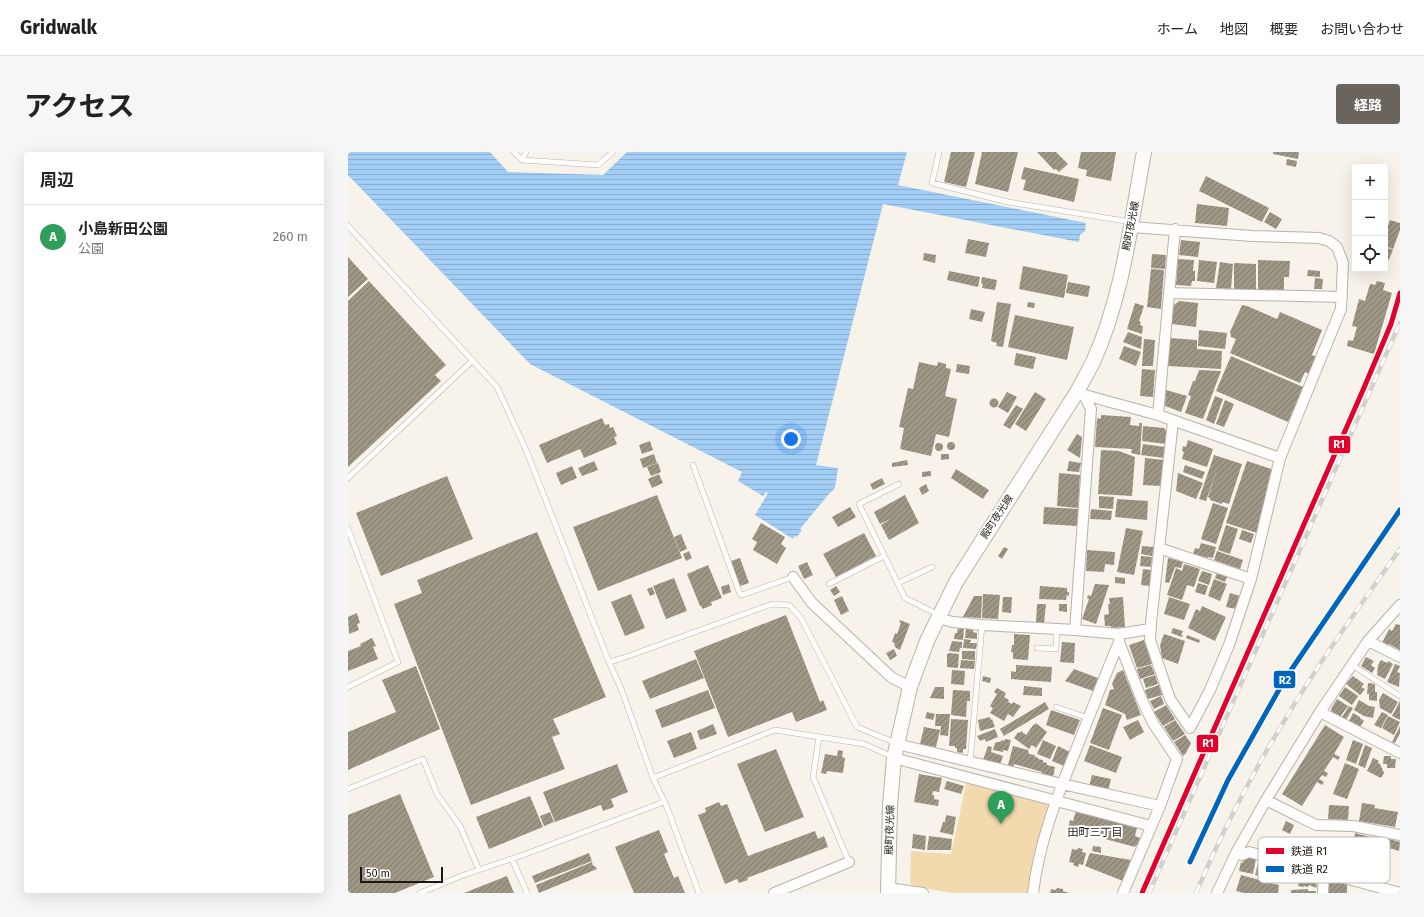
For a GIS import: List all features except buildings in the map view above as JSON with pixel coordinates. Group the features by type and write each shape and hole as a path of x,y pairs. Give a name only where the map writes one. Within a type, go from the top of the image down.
{"street":[{"name":"殿町夜光線","path":"888,890 890,805 896,751 910,687 927,641 956,582 974,552 1080,394 1106,328 1120,280 1144,152"},
{"path":"1131,224 1175,230 1252,236 1319,238 1329,241 1337,248 1343,263 1341,309 1338,319 1280,458 1251,579 1229,645 1210,690 1190,728 1170,699 1150,640 1173,421"},
{"path":"1158,415 1175,230"},
{"path":"1169,293 1342,297"},
{"path":"1080,394 1158,415 1280,458"},
{"path":"1075,630 1091,409 1080,394"},
{"path":"1159,548 1251,579"},
{"path":"794,577 812,603 892,677 910,687"},
{"path":"1217,893 1236,853 1266,800 1320,712 1368,641 1400,605"},
{"path":"938,616 959,623 1075,630 1119,638 1150,629"},
{"path":"1033,893 1040,851 1056,800 1119,638"},
{"path":"1119,638 1131,675 1153,723 1177,759 1160,806 1123,893"},
{"path":"1368,641 1400,657"},
{"path":"1320,712 1400,753"},
{"path":"896,751 970,762 1160,806"},
{"path":"896,751 1056,800 1151,826"},
{"path":"1266,800 1316,825 1352,826 1400,835"},
{"path":"1236,853 1242,855 1249,852 1258,855"},
{"path":"774,893 849,862"},
{"path":"1323,893 1324,883"},
{"path":"1362,883 1400,893"},
{"path":"888,890 923,893"}],"lane":[{"path":"514,152 522,160 598,165 614,152"},
{"path":"522,160 526,152"},
{"path":"939,152 932,183 1008,202 1131,224"},
{"path":"348,226 474,360 497,387 526,450 609,662 622,691 653,778 664,802 699,893"},
{"path":"348,478 474,360"},
{"path":"693,465 740,594 742,595 794,577"},
{"path":"899,484 859,504 905,598 938,616"},
{"path":"348,529 398,662 348,687"},
{"path":"829,584 884,556"},
{"path":"898,584 932,567"},
{"path":"609,662 772,604 789,605 801,618 857,727 896,751"},
{"path":"970,762 982,625"},
{"path":"1037,648 1056,649 1057,629"},
{"path":"1352,664 1400,696"},
{"path":"1056,707 1088,718"},
{"path":"653,778 775,730 864,744 896,751"},
{"path":"819,737 813,777 849,862"},
{"path":"348,790 423,759 437,794 460,826 479,870"},
{"path":"420,893 479,870 512,860 664,802"},
{"path":"512,860 526,893"}],"shaded area":[{"path":"967,780 1052,802 1036,846 1029,893 952,893 913,886 910,882 911,851 951,854"}],"water":[{"path":"348,152 490,152 508,172 603,175 627,152 907,152 898,185 1086,223 1085,231 1080,235 1079,242 883,204 816,465 838,468 835,488 800,529 802,530 797,537 795,536 793,539 755,515 768,493 766,492 763,496 738,481 742,472 530,364 348,175"}],"railway":[{"path":"1142,893 1363,390 1391,324 1400,293"},
{"path":"1149,893 1400,323"},
{"path":"1196,893 1237,805 1285,719 1330,649 1400,549"}],"rail line":[{"name":"R1","path":"1142,893 1363,390 1391,324 1400,293"},
{"name":"R2","path":"1190,862 1228,780 1285,679 1400,510"}],"place":[{"name":"小島新田公園","path":"1001,824"}],"district":[{"name":"田町三丁目","path":"1095,832"}]}
